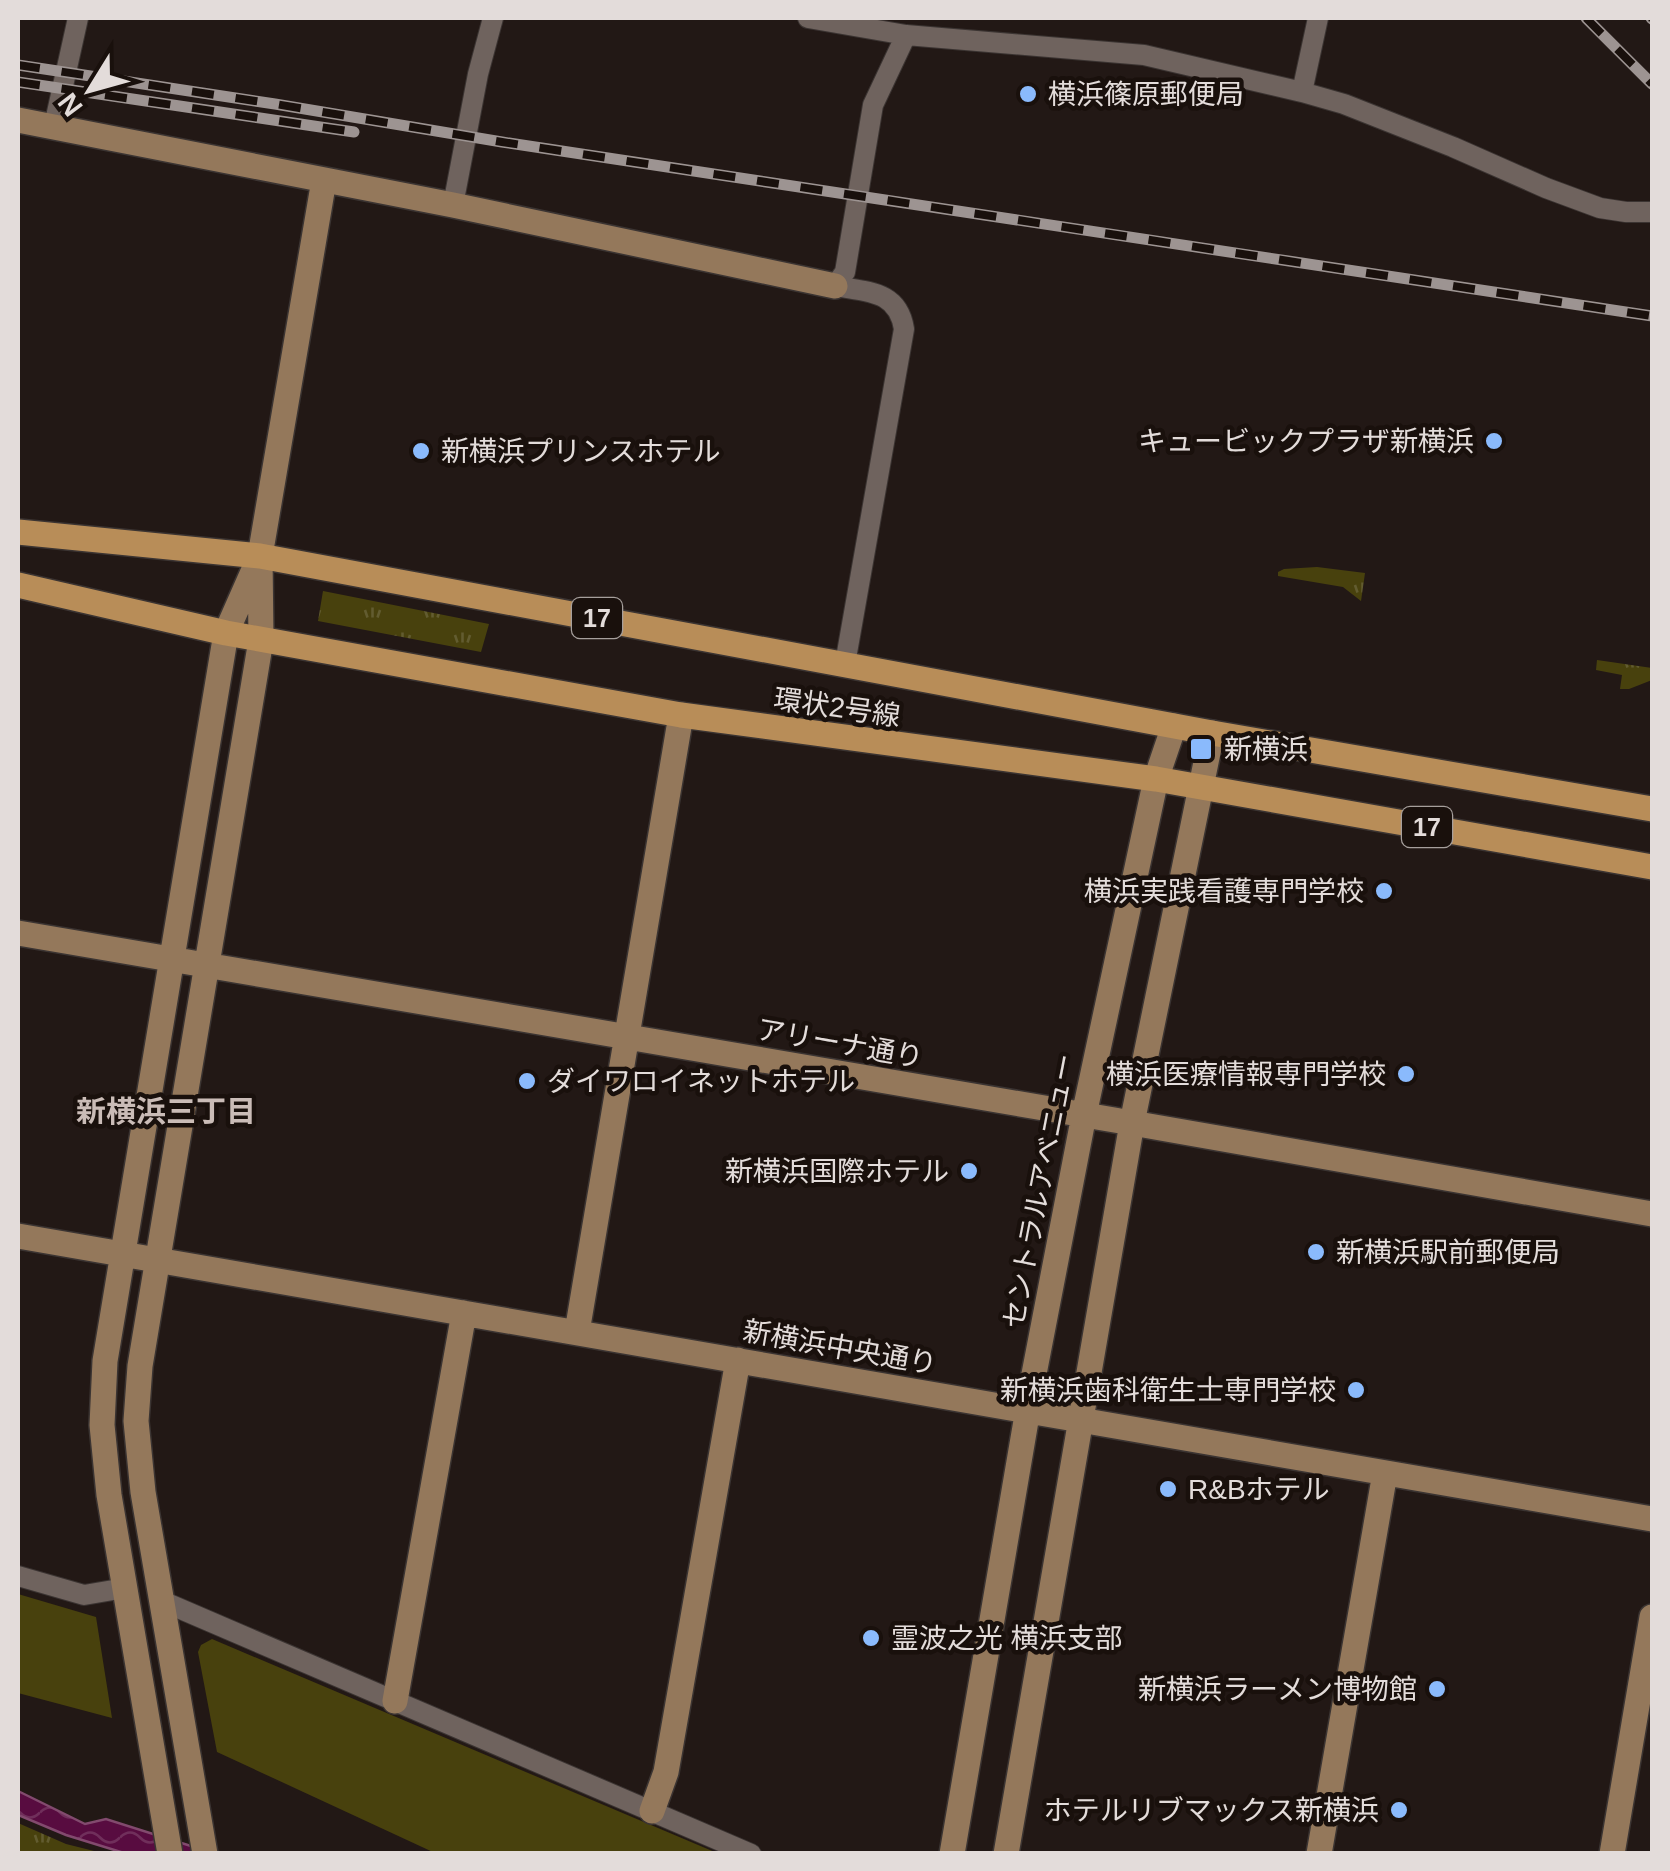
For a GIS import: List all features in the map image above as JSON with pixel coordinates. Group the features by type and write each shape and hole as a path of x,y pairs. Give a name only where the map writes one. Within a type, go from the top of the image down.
{"main road":[{"name":"環状2号線","path":"18,532 260,556 1212,733 1645,805"},
{"name":"環状2号線","path":"18,585 226,634 681,714 1156,780 1652,867"}],"street":[{"path":"54,126 78,18"},
{"path":"453,206 492,18"},
{"path":"808,18 906,34 1144,56 1302,92 1344,104 1600,208 1652,212"},
{"path":"1302,92 1318,18"},
{"path":"835,286 846,272 873,105 906,34"},
{"path":"18,120 453,206 879,294 890,300 902,316 904,329 845,664"},
{"path":"204,1854 143,1492 136,1422 140,1366 261,640 260,556 324,180"},
{"path":"170,1854 108,1495 102,1425 105,1361 226,634 260,556"},
{"path":"576,1332 681,714"},
{"name":"セントラルアベニュー","path":"952,1854 1027,1410 1084,1115 1156,780 1174,726"},
{"path":"1006,1854 1132,1122 1212,733"},
{"name":"アリーナ通り","path":"18,934 1652,1214"},
{"name":"新横浜中央通り","path":"18,1236 1652,1519"},
{"path":"396,1700 464,1313"},
{"path":"652,1811 666,1772 738,1360"},
{"path":"1319,1854 1385,1472"},
{"path":"18,1576 84,1595 125,1588"},
{"path":"162,1601 751,1854"},
{"path":"1612,1854 1652,1617"}],"green space":[{"path":"1317,567 1365,573 1361,601 1343,587 1278,576 1284,569"},
{"path":"323,591 489,624 481,652 318,621"},
{"path":"1597,660 1652,668 1652,680 1620,689 1622,675 1596,670"},
{"path":"18,1594 96,1617 112,1718 18,1693"},
{"path":"212,1639 717,1853 435,1853 217,1752 198,1652 201,1645"},
{"path":"18,1823 66,1844 102,1853 18,1853"}],"water":[{"path":"18,1791 85,1824 106,1819 213,1853 124,1853 66,1835 18,1815"}],"railway":[{"path":"1586,18 1652,84"},
{"path":"18,65 1652,316"},
{"path":"18,82 354,132"}],"place":[{"name":"横浜篠原郵便局","path":"1028,94"},
{"name":"キュービックプラザ新横浜","path":"1494,441"},
{"name":"新横浜プリンスホテル","path":"421,451"},
{"name":"新横浜","path":"1201,749"},
{"name":"横浜実践看護専門学校","path":"1384,891"},
{"name":"横浜医療情報専門学校","path":"1406,1074"},
{"name":"ダイワロイネットホテル","path":"527,1081"},
{"name":"新横浜国際ホテル","path":"969,1171"},
{"name":"新横浜駅前郵便局","path":"1316,1252"},
{"name":"新横浜歯科衛生士専門学校","path":"1356,1390"},
{"name":"R&Bホテル","path":"1168,1489"},
{"name":"霊波之光 横浜支部","path":"871,1638"},
{"name":"新横浜ラーメン博物館","path":"1437,1689"},
{"name":"ホテルリブマックス新横浜","path":"1399,1810"}],"district":[{"name":"新横浜三丁目","path":"166,1112"}]}
